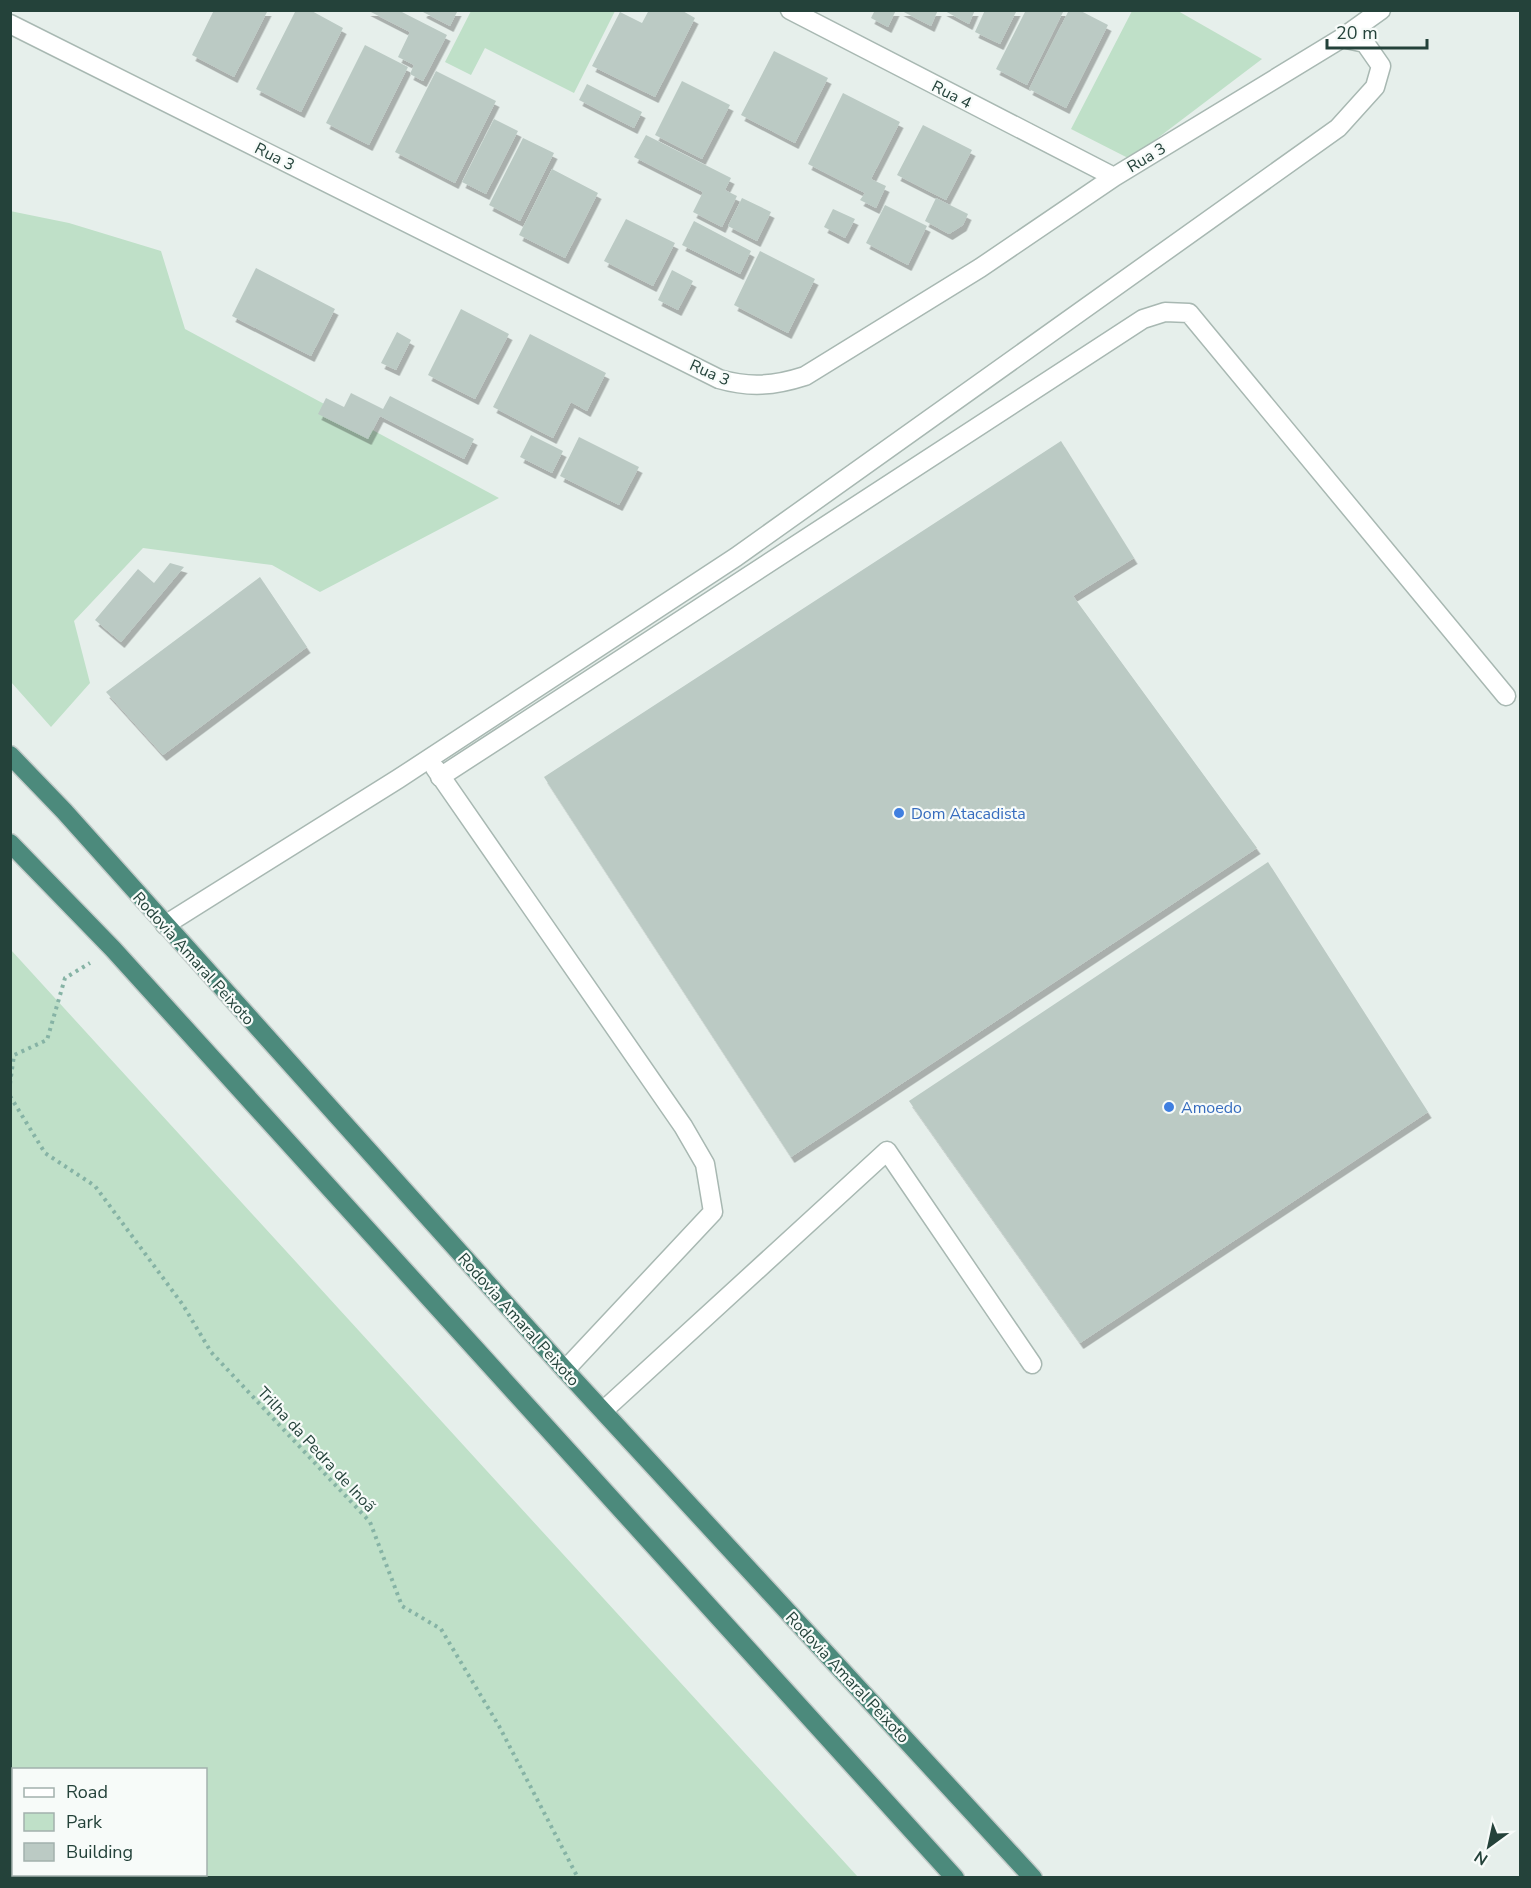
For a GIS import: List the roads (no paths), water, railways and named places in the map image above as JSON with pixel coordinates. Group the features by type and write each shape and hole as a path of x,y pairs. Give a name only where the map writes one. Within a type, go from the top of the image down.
{"highway":[{"name":"Rodovia Amaral Peixoto","path":"10,755 565,1370 1033,1878"},
{"path":"10,843 112,949 954,1878"}],"street":[{"name":"Rua 4","path":"790,10 1114,177"},
{"name":"Rua 3","path":"10,24 719,379 755,387 779,385 805,376 980,268 1114,177 1342,38 1381,10"},
{"path":"165,925 429,759 746,550 1338,128 1375,87 1381,66 1365,43 1342,38"},
{"path":"441,777 1143,319 1165,312 1189,313 1506,696"},
{"path":"429,759 683,1126 705,1164 713,1212 565,1370"},
{"path":"603,1411 887,1150 1032,1364"}],"place":[{"name":"Dom Atacadista","path":"899,813"},
{"name":"Amoedo","path":"1169,1107"}]}
